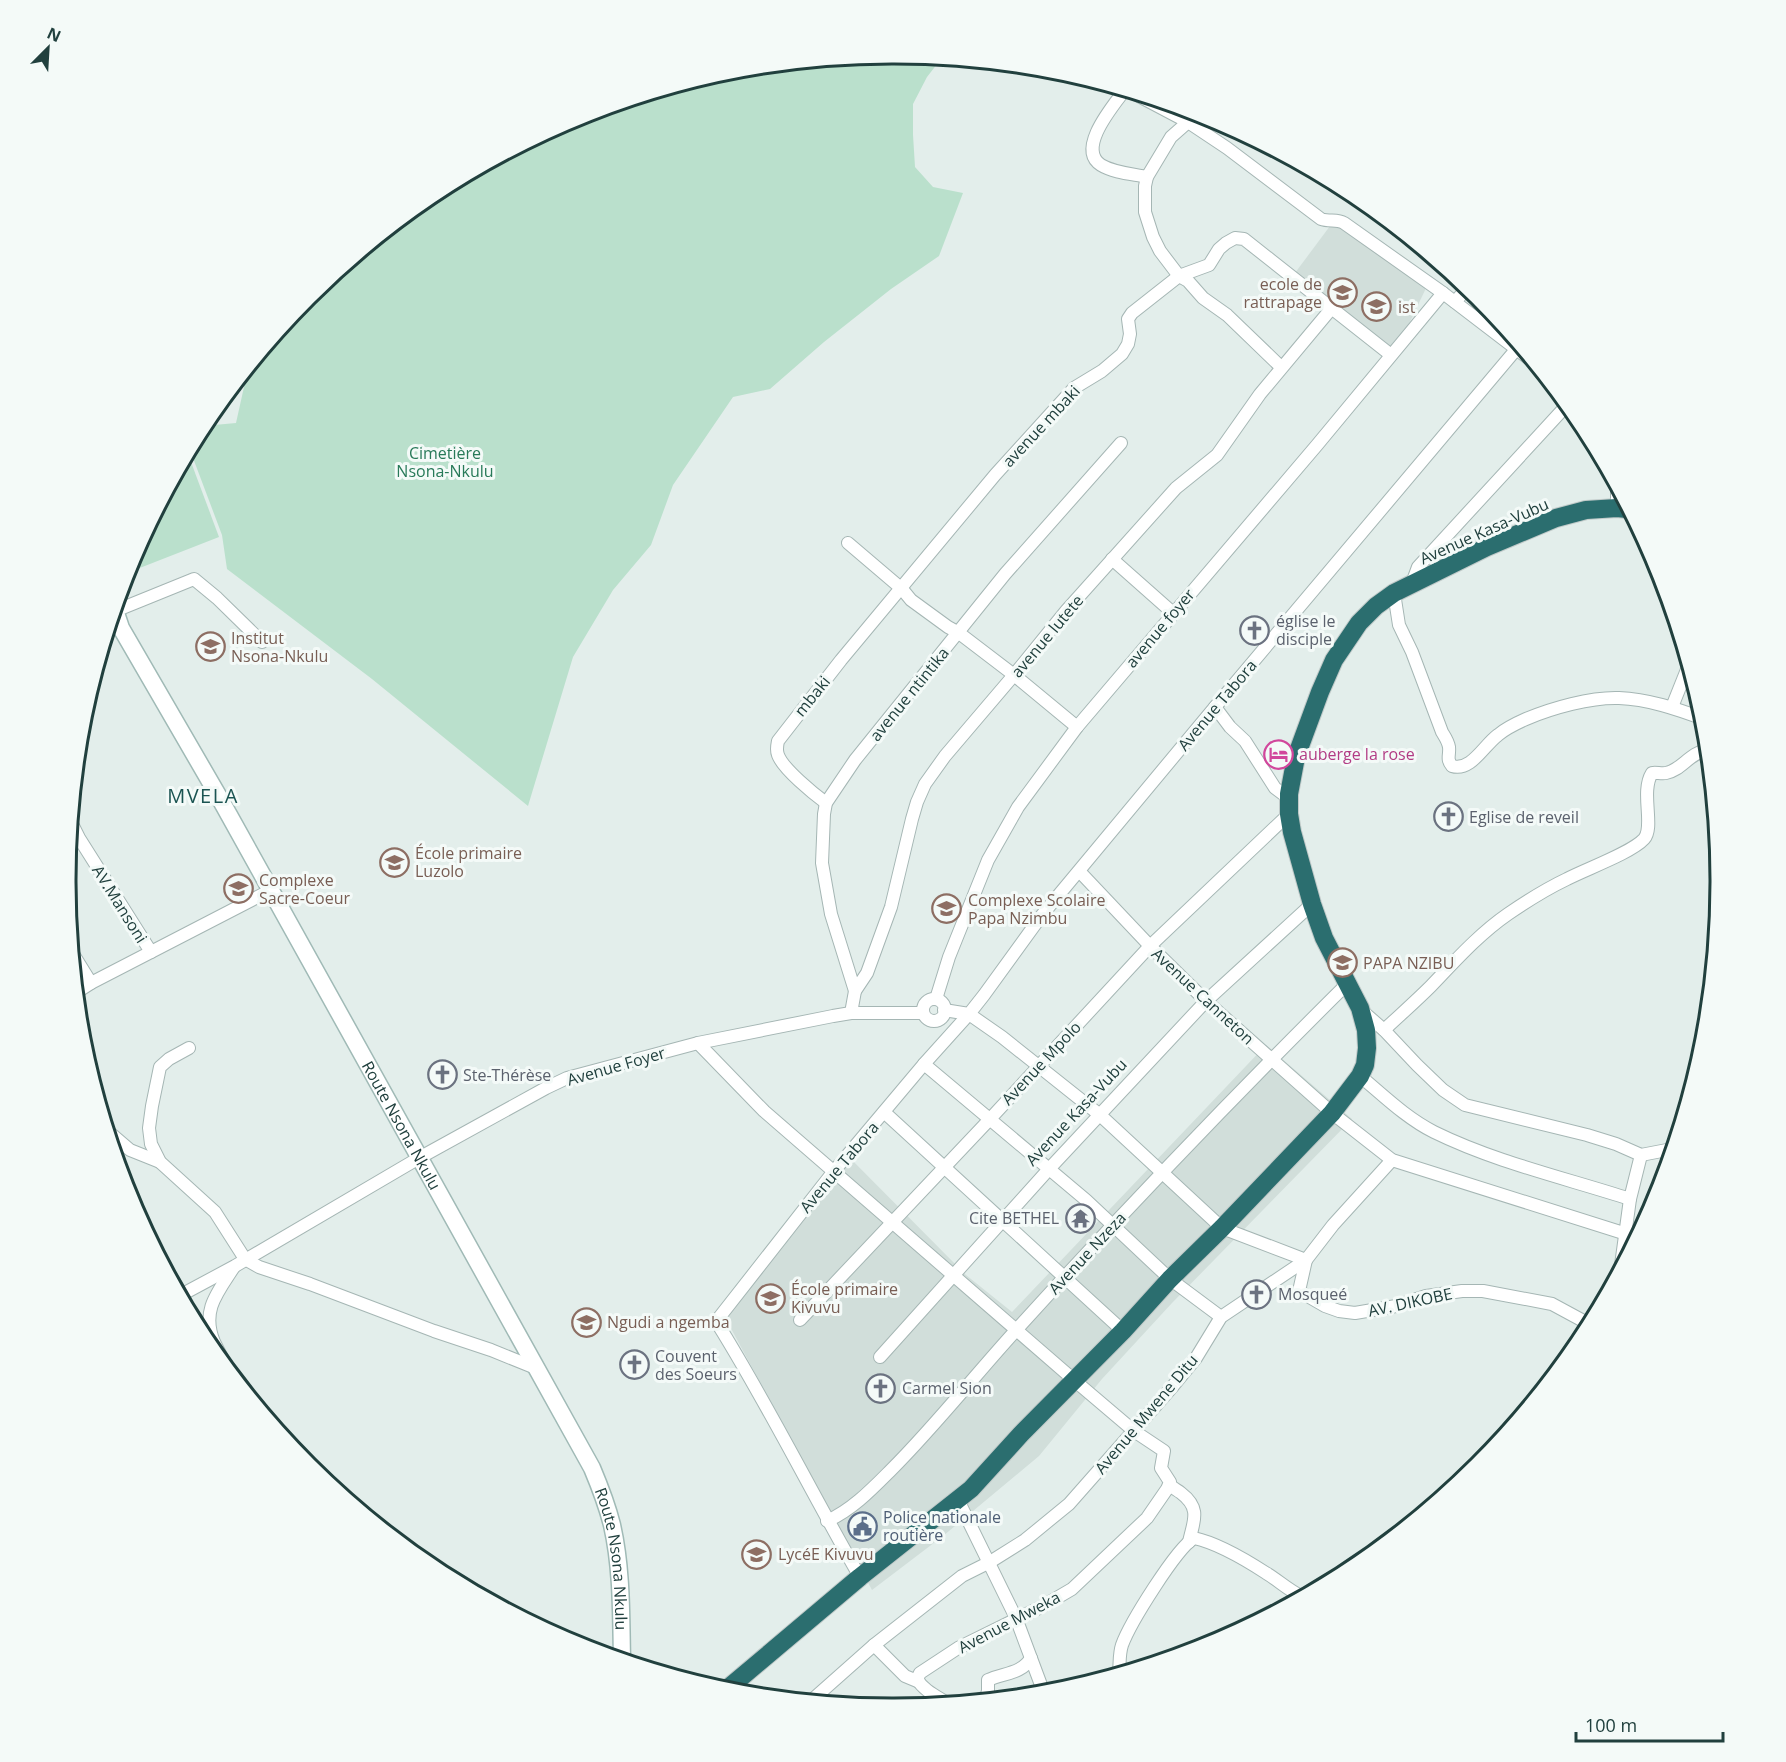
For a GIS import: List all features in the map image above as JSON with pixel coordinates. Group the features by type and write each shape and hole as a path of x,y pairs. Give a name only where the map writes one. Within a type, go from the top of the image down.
{"highway":[{"name":"Avenue Kasa-Vubu","path":"1360,1076 1365,1065 1366,1030 1348,983 1324,938 1302,873 1289,814 1289,794 1296,757 1334,660 1359,622 1376,606 1403,590 1487,547 1556,518 1616,503"},
{"path":"735,1682 860,1577 971,1489 1021,1434 1332,1113 1360,1076"}],"street":[{"path":"1120,97 1098,130 1093,155 1096,161 1103,166 1147,177"},
{"path":"1189,121 1172,137 1147,177 1145,212 1151,229 1160,251 1179,276 1188,281 1203,298 1227,315 1281,367"},
{"path":"1202,126 1317,216 1326,221 1340,220 1498,333"},
{"name":"avenue mbaki","path":"902,589 995,475 1074,388 1102,371 1122,354 1128,344 1130,334 1128,319 1132,313 1179,276 1209,265 1219,249 1226,243 1235,238 1244,238 1331,309"},
{"name":"avenue foyer","path":"936,999 949,957 988,860 1018,807 1077,727 1443,293"},
{"path":"1455,302 1461,295"},
{"path":"1331,309 1391,355"},
{"name":"avenue lutete","path":"851,1013 855,991 867,973 891,907 917,802 945,756 1066,611 1176,488 1216,455 1281,367 1331,309"},
{"name":"Avenue Tabora","path":"827,1521 744,1366 719,1326 720,1316 834,1171 969,1014 1042,915 1080,872 1215,706 1515,352"},
{"path":"1561,412 1418,567 1403,590 1399,624 1448,743 1450,749 1448,762 1458,768 1464,766 1477,757 1498,734 1524,720 1590,701 1619,698 1672,707 1692,714"},
{"name":"avenue ntintika","path":"855,991 831,914 822,863 826,803 855,760 1013,565 1121,443"},
{"path":"848,543 902,589 911,600 1014,675 1077,727"},
{"path":"1112,560 1173,613"},
{"path":"125,607 194,579 262,642"},
{"name":"mbaki","path":"826,803 812,793 778,757 776,749 778,741 841,660 902,589"},
{"name":"Route Nsona Nkulu","path":"119,622 271,890 592,1468 612,1526 619,1569 622,1650"},
{"path":"1672,707 1684,678"},
{"path":"1215,706 1230,727 1248,745 1275,788 1283,794 1289,794"},
{"path":"1384,1030 1473,943 1505,916 1564,880 1623,852 1644,839 1648,829 1646,800 1649,776 1652,772 1671,771 1699,751"},
{"name":"Avenue Mpolo","path":"800,1320 1150,946 1289,814"},
{"name":"AV.Mansoni","path":"78,835 151,952"},
{"name":"Avenue Canneton","path":"1080,872 1206,1001 1332,1113 1392,1160"},
{"name":"AV.Mansoni","path":"83,988 271,890"},
{"name":"Avenue Kasa-Vubu","path":"880,1357 1049,1169 1206,1001 1312,904"},
{"path":"81,967 91,983"},
{"name":"Avenue Nzeza","path":"827,1521 854,1505 911,1449 1065,1276 1270,1059 1348,983"},
{"path":"936,999 942,1004 944,1011 942,1017 935,1021 928,1019 924,1013 924,1006 936,999"},
{"path":"1359,1008 1443,1090 1465,1105 1587,1135 1641,1155 1663,1151"},
{"path":"944,1011 969,1014 1039,1066 1100,1115 1222,1228 1306,1260"},
{"name":"Avenue Foyer","path":"187,1291 419,1158 567,1078 698,1043 851,1013 924,1013"},
{"path":"698,1043 764,1111 1074,1380 1134,1431 1164,1451 1161,1468 1170,1482 1168,1487 1186,1498 1195,1513 1195,1522 1189,1542"},
{"path":"160,1162 151,1144 149,1128 156,1081 160,1067 189,1048"},
{"path":"924,1064 1049,1169 1170,1279 1221,1317 1306,1260 1333,1225 1392,1160 1628,1235"},
{"path":"1360,1076 1416,1122 1433,1132 1522,1166 1630,1199"},
{"path":"884,1112 1123,1331"},
{"path":"119,1141 130,1150 160,1162 215,1212 240,1262 310,1284 538,1369"},
{"path":"1631,1229 1630,1199 1641,1155"},
{"name":"AV. DIKOBE","path":"1306,1260 1299,1291 1315,1302 1339,1311 1356,1313 1372,1311 1426,1296 1462,1291 1483,1291 1552,1304 1581,1320"},
{"path":"210,1328 208,1321 212,1302 240,1262"},
{"name":"Avenue Mwene Ditu","path":"819,1694 874,1645 962,1575 990,1562 1024,1539 1068,1504 1196,1358 1221,1317"},
{"name":"Avenue Mweka","path":"918,1677 958,1648 1072,1589 1147,1518 1168,1487"},
{"path":"958,1500 1016,1618 1041,1684"},
{"path":"827,1521 860,1577"},
{"path":"1120,1665 1122,1646 1133,1622 1155,1586 1194,1538 1267,1573 1294,1592"},
{"path":"874,1645 905,1676 918,1677 930,1693 936,1696"},
{"path":"988,1692 988,1680 1011,1674 1029,1663 1031,1658"}],"shaded area":[{"name":"ist","path":"1330,226 1342,227 1427,286 1407,328 1391,347 1385,346 1295,273"},
{"path":"1266,1045 1352,1119 1172,1303 1102,1379 1039,1456 943,1536 872,1590 727,1321 747,1276 844,1152 966,1275 1012,1312"}],"green space":[{"name":"Cimetière Nsona-Nkulu","path":"840,66 936,66 913,104 915,167 933,187 963,193 939,256 891,289 824,342 770,389 733,397 673,485 651,545 613,590 573,657 528,806 372,679 227,569 222,535 194,460 216,425 236,423 245,384 279,343 355,267 439,202 532,149 631,108 682,92 734,80 786,71"},
{"path":"192,464 219,537 139,568 161,520"}],"place":[{"name":"ecole de rattrapage","path":"1343,293"},
{"name":"ist","path":"1377,307"},
{"name":"église le disciple","path":"1255,630"},
{"name":"Institut Nsona-Nkulu","path":"210,647"},
{"name":"auberge la rose","path":"1278,754"},
{"name":"Eglise de reveil","path":"1448,817"},
{"name":"École primaire Luzolo","path":"394,862"},
{"name":"Complexe Sacre-Coeur","path":"238,889"},
{"name":"Complexe Scolaire Papa Nzimbu","path":"947,909"},
{"name":"PAPA NZIBU","path":"1342,963"},
{"name":"Ste-Thérèse","path":"442,1075"},
{"name":"Cite BETHEL","path":"1080,1218"},
{"name":"Mosqueé","path":"1257,1294"},
{"name":"École primaire Kivuvu","path":"770,1298"},
{"name":"Ngudi a ngemba","path":"586,1322"},
{"name":"Couvent des Soeurs","path":"634,1365"},
{"name":"Carmel Sion","path":"881,1388"},
{"name":"Police nationale routière","path":"862,1526"},
{"name":"LycéE Kivuvu","path":"757,1554"}],"district":[{"name":"MVELA","path":"203,796"}]}
